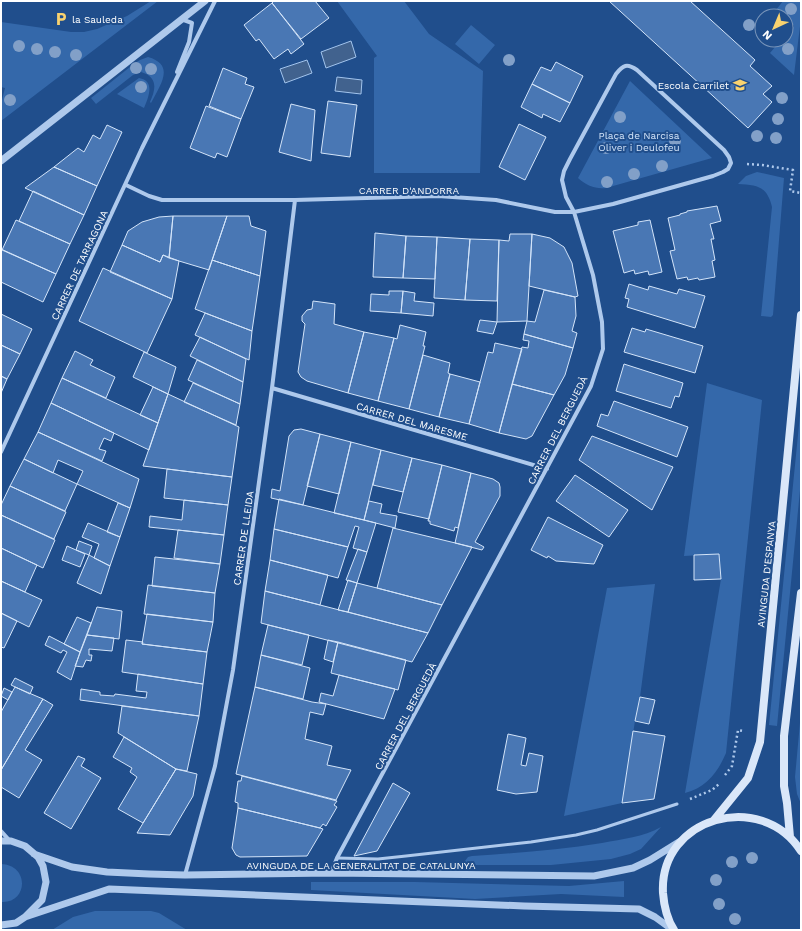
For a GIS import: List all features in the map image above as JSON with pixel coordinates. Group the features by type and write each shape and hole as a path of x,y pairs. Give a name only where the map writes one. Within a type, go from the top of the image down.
{"main road":[{"name":"AVINGUDA D'ESPANYA","path":"714,820 748,778 760,742 801,315"},
{"path":"790,837 784,786 784,736 801,593"},
{"path":"674,930 670,924 665,907 664,880 670,859 677,847 683,840 702,825 725,817 737,816 760,819 781,830 790,837 801,851"}],"street":[{"path":"1,161 205,1"},
{"name":"CARRER DE TARRAGONA","path":"1,452 172,85 215,1"},
{"name":"CARRER DE TARRAGONA","path":"172,85 189,42 192,23 181,19"},
{"name":"CARRER DEL BERGUEDÀ","path":"331,873 337,858 591,386 603,349 602,322 593,275 574,212 563,188 562,180 564,171 616,74 625,66 631,66 637,70 724,150 729,157 730,163"},
{"name":"CARRER D'ANDORRA","path":"126,185 149,196 162,200 295,200 438,196 496,200 555,212 574,212 613,204 713,176 728,168 730,163"},
{"name":"CARRER DE LLEIDA","path":"185,875 215,766 233,670 272,388 295,200"},
{"name":"CARRER DEL MARESME","path":"272,388 547,469"},
{"path":"1,831 11,841"},
{"name":"AVINGUDA DE LA GENERALITAT DE CATALUNYA","path":"34,854 72,867 107,872 185,875 331,873 594,876 632,868 650,860 683,840"},
{"path":"1,841 11,841 25,846 38,857 43,866 46,882 42,900 15,927 1,925"},
{"path":"25,917 109,888 524,906 639,909 654,916 674,930"}],"lane":[{"path":"337,858 378,859 569,836 597,830 677,804"}],"path":[{"path":"730,163 762,165 793,170 790,191 801,193"},
{"path":"724,776 732,766 738,730 760,734"},
{"path":"677,804 712,790 721,781"}],"green space":[{"path":"151,1 158,1 1,121 1,104 5,88 1,87 1,22 71,32 84,32 97,29 127,16"},
{"path":"337,1 404,1 429,34 483,71 480,173 374,173 374,58 377,56"},
{"path":"783,1 801,1 801,18 794,75 770,53 774,48 794,48 794,8 778,8"},
{"path":"471,25 495,45 479,64 455,44"},
{"path":"148,57 162,65 164,70 161,83 151,103 150,102 154,93 153,80 147,74 141,72 133,75 96,104 91,98 135,63"},
{"path":"139,78 148,83 149,86 149,95 144,108 117,94"},
{"name":"Plaça de Narcisa Oliver i Deulofeu","path":"630,81 712,158 606,188 591,186 578,178"},
{"path":"757,172 784,178 773,315 771,317 761,316 772,207 767,195 760,188 751,185 738,184 746,176"},
{"path":"707,383 762,400 726,753 715,773 705,783 692,791 685,793 721,579 719,554 684,556"},
{"path":"801,405 801,480 777,726 769,725"},
{"path":"655,584 640,697 622,803 564,816 607,588"},
{"path":"801,712 801,804 797,794 795,777"},
{"path":"661,827 641,849 630,854 611,859 551,865 467,865 465,861 468,857 472,856 602,843 640,835"},
{"path":"1,864 10,866 17,871 21,877 21,891 10,901 1,902"},
{"path":"624,881 624,897 561,894 475,899 311,890 311,882 415,882 569,886"},
{"path":"95,911 151,911 159,913 187,930 52,930 73,917"}],"shaded area":[{"path":"351,41 356,57 326,68 321,52"},
{"path":"307,60 312,73 285,83 280,69"},
{"path":"337,77 362,80 361,94 335,91"}],"building":[{"path":"274,1 315,1 329,18 301,39 272,3"},
{"path":"609,1 690,1 755,60 750,66 772,86 763,94 772,102 748,128"},
{"path":"272,3 304,44 291,54 288,49 274,59 259,39 256,41 244,25"},
{"path":"556,62 583,76 570,103 532,84 541,67 551,71"},
{"path":"223,68 247,78 245,84 254,87 241,119 209,106"},
{"path":"532,84 570,103 560,122 543,114 542,118 521,107"},
{"path":"328,101 357,105 350,157 321,153"},
{"path":"291,104 315,110 311,161 279,152"},
{"path":"206,106 241,119 227,157 217,153 215,158 190,148"},
{"path":"519,124 546,137 525,180 499,167"},
{"path":"107,125 122,132 97,186 54,167 78,148 84,152 93,135 100,139"},
{"path":"54,167 97,186 84,215 25,188"},
{"path":"33,191 84,215 70,244 19,221"},
{"path":"717,206 721,221 710,224 714,239 711,239 715,260 712,261 715,277 699,280 698,278 688,280 687,277 677,279 670,251 675,250 668,218 680,215 687,211"},
{"path":"173,216 169,258 163,255 160,262 122,245 128,231 142,222 159,217"},
{"path":"173,216 227,216 209,270 169,258"},
{"path":"227,216 249,216 251,226 266,231 260,276 212,260"},
{"path":"16,220 70,244 56,274 2,250"},
{"path":"650,220 662,272 649,275 648,271 635,274 634,270 624,273 613,231 638,225 638,222"},
{"path":"375,233 406,236 403,278 373,277"},
{"path":"510,234 532,234 527,321 497,322 499,240 509,241"},
{"path":"532,234 550,238 564,247 572,263 578,296 575,297 529,286"},
{"path":"406,236 437,237 435,279 403,278"},
{"path":"437,237 470,239 465,300 434,298"},
{"path":"470,239 499,240 497,301 465,300"},
{"path":"122,245 160,262 163,255 179,261 172,299 110,272"},
{"path":"1,249 56,274 43,302 1,282"},
{"path":"212,260 260,276 252,331 195,309"},
{"path":"103,268 172,299 147,353 79,321"},
{"path":"629,284 648,290 649,286 677,294 679,289 705,296 695,328 627,307 629,299 625,298"},
{"path":"544,290 575,297 576,316 572,331 577,333 573,348 524,334 527,321 535,322"},
{"path":"389,291 403,291 401,313 370,311 371,294 389,295"},
{"path":"403,291 415,293 414,301 434,303 433,316 401,313"},
{"path":"313,301 335,304 334,324 364,332 348,393 307,381 301,377 298,372 305,324 302,321 302,316 307,310 312,309"},
{"path":"205,313 252,331 249,360 195,335"},
{"path":"1,314 32,329 20,354 1,345"},
{"path":"480,320 497,322 493,334 477,331"},
{"path":"400,325 426,332 423,346 425,346 409,409 378,401 394,338 397,339"},
{"path":"632,328 645,332 646,329 703,346 695,373 624,352"},
{"path":"364,332 394,338 378,401 348,393"},
{"path":"524,334 573,348 565,375 554,395 512,384 522,347 528,348 529,341 523,340"},
{"path":"200,337 246,359 243,382 190,356"},
{"path":"495,343 522,349 499,433 469,424 488,352 493,353"},
{"path":"1,345 20,354 7,379 1,376"},
{"path":"75,351 93,360 90,365 115,377 106,398 62,378"},
{"path":"144,352 176,367 168,394 133,377"},
{"path":"423,355 450,363 448,373 450,374 439,417 409,409"},
{"path":"197,360 243,382 240,404 188,380"},
{"path":"624,364 683,383 679,397 675,396 671,408 616,391"},
{"path":"450,374 480,382 469,424 439,417"},
{"path":"1,376 7,379 1,393"},
{"path":"62,378 158,423 149,450 51,403"},
{"path":"193,383 240,404 236,425 184,402"},
{"path":"512,384 554,395 532,436 526,439 499,433"},
{"path":"153,387 168,394 158,423 140,415"},
{"path":"168,394 239,427 232,477 143,466"},
{"path":"614,401 688,427 677,457 597,426 601,414 608,416"},
{"path":"51,403 114,433 111,441 104,438 99,449 106,451 102,461 38,432"},
{"path":"301,429 320,434 303,505 271,498 272,489 280,491 289,436 294,430"},
{"path":"38,432 139,479 130,508 77,484 83,471 58,460 53,473 24,459"},
{"path":"320,434 351,442 339,494 307,486"},
{"path":"592,436 673,467 652,510 579,460"},
{"path":"351,442 381,450 364,520 334,513"},
{"path":"381,450 412,458 403,492 373,485"},
{"path":"412,458 442,465 429,519 398,512"},
{"path":"24,459 77,484 65,511 10,486"},
{"path":"442,465 471,473 458,528 455,527 454,531 430,524 430,521 428,521"},
{"path":"167,469 232,477 228,505 164,498"},
{"path":"471,473 493,479 499,483 500,487 500,496 475,542 484,547 482,550 455,543"},
{"path":"575,475 628,510 609,537 556,501"},
{"path":"10,486 66,512 54,539 1,515 1,505"},
{"path":"279,499 376,523 367,552 353,548 359,527 355,526 348,547 274,529"},
{"path":"184,500 228,505 224,535 149,527 150,516 182,520"},
{"path":"369,501 382,504 380,513 397,516 395,528 364,520"},
{"path":"118,503 130,508 120,537 107,532"},
{"path":"1,515 55,540 43,568 1,548"},
{"path":"548,517 603,545 594,564 556,561 548,556 547,558 531,550"},
{"path":"88,523 120,537 110,566 94,558 99,544 82,537"},
{"path":"393,528 472,547 442,605 377,588"},
{"path":"274,529 348,547 338,578 270,560"},
{"path":"178,530 224,535 220,564 174,558"},
{"path":"79,541 92,546 89,555 76,550"},
{"path":"67,546 85,554 80,567 62,560"},
{"path":"1,548 37,565 25,592 1,581"},
{"path":"358,549 367,552 357,583 346,580"},
{"path":"719,554 721,579 694,580 694,555"},
{"path":"89,555 110,566 101,594 77,583"},
{"path":"155,557 220,564 215,593 152,586"},
{"path":"270,560 328,575 320,605 265,591"},
{"path":"348,580 357,583 348,612 338,610"},
{"path":"1,581 42,600 29,627 1,613"},
{"path":"357,583 442,605 428,633 348,612"},
{"path":"148,585 215,593 213,622 144,614"},
{"path":"265,591 428,633 412,662 261,623"},
{"path":"97,607 122,611 119,639 87,635"},
{"path":"1,613 17,621 4,648 1,647"},
{"path":"147,614 213,622 207,652 142,644"},
{"path":"77,617 91,623 80,652 64,644"},
{"path":"268,625 309,635 302,665 261,655"},
{"path":"87,635 114,638 112,651 89,649 89,655 92,655 91,661 86,660 83,667 75,666"},
{"path":"49,636 80,652 71,680 57,672 67,652 63,650 61,653 45,645"},
{"path":"126,640 143,642 142,644 207,652 203,684 122,672"},
{"path":"328,640 338,642 333,662 324,659"},
{"path":"338,642 406,660 398,690 331,673"},
{"path":"261,655 310,668 303,699 255,687"},
{"path":"138,674 203,684 199,716 80,700 81,689 100,692 100,695 114,696 115,694 146,698 147,692 136,691"},
{"path":"339,675 395,689 384,719 319,702 321,693 333,696"},
{"path":"15,678 33,687 30,694 11,685"},
{"path":"15,687 43,699 1,770 1,712"},
{"path":"255,687 312,702 326,704 323,715 310,712 305,739 332,746 327,765 351,770 336,800 236,774"},
{"path":"4,688 12,692 8,700 1,696"},
{"path":"640,697 655,700 649,724 635,721"},
{"path":"43,699 53,705 25,750 42,760 19,798 1,787 1,770"},
{"path":"122,706 199,716 187,771 176,769 118,733"},
{"path":"633,731 665,736 654,799 622,803"},
{"path":"508,734 526,738 521,765 526,766 529,753 543,756 537,792 516,794 497,790"},
{"path":"124,737 176,769 143,823 118,809 137,777 130,772 132,768 113,757"},
{"path":"78,756 85,759 81,766 101,778 71,829 44,813"},
{"path":"176,769 197,774 193,796 170,835 137,833"},
{"path":"242,776 337,801 334,805 337,807 326,826 323,824 320,828 238,808 238,803 235,802 238,781 241,781"},
{"path":"393,783 410,793 377,851 354,856"},
{"path":"238,808 323,829 307,856 240,857 236,855 232,848"}],"place":[{"name":"la Sauleda","path":"61,19"},
{"name":"Escola Carrilet","path":"740,85"}]}
